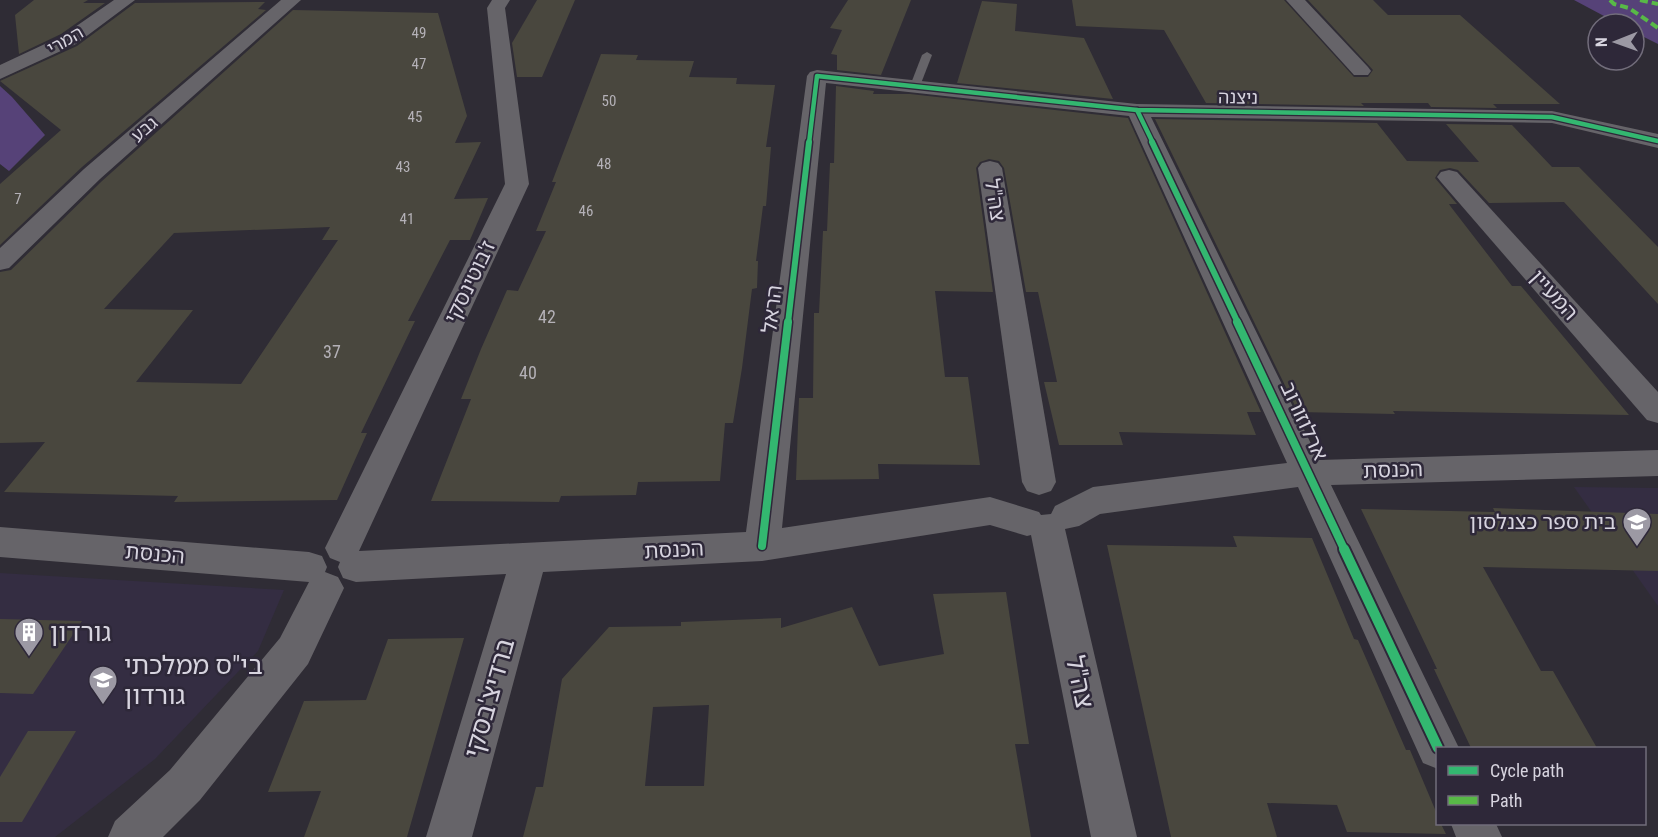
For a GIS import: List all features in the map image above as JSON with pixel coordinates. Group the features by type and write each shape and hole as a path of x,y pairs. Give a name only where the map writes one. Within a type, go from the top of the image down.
{"street":[{"name":"המרי","path":"0,73 69,40 126,0"},
{"name":"גבע","path":"0,262 92,174 292,0"},
{"name":"ז'בוטינסקי","path":"131,837 185,785 294,651 517,184 496,8 501,0"},
{"path":"1295,0 1361,71"},
{"name":"ניצנה","path":"817,76 1137,110 1552,117 1658,141"},
{"name":"הראל","path":"762,546 817,76"},
{"name":"ארלוזורוב","path":"1137,110 1438,747"},
{"name":"צה\"ל","path":"990,168 1042,505 1114,837"},
{"name":"המעיין","path":"1449,177 1658,412"},
{"name":"הכנסת","path":"0,542 333,567 528,558 762,546 1042,505 1309,473 1658,463"},
{"name":"ברדיצ'בסקי","path":"449,837 528,558"}],"lane":[{"path":"915,86 927,55"}],"shaded area":[{"path":"1574,0 1658,0 1658,44 1646,38 1646,12 1596,12"},
{"path":"0,86 45,135 9,171 0,164"},
{"name":"בית ספר כצנלסון","path":"1574,487 1658,488 1658,606"},
{"name":"בי\"ס ממלכתי גורדון","path":"0,573 284,590 258,651 155,759 55,837 0,837"}],"building":[{"path":"34,0 88,0 83,3 105,3 61,34 19,54 15,15"},
{"path":"537,0 575,0 542,77 517,77 512,43"},
{"path":"848,0 911,0 881,75 837,70 837,55 831,54 842,30 830,28"},
{"path":"1072,0 1284,0 1354,77 1368,77 1373,70 1308,0 1373,0 1388,15 1460,15 1560,104 1493,104 1497,108 1431,107 1428,103 1361,103 1364,106 1206,103 1164,30 1076,26"},
{"path":"982,1 1017,4 1015,31 1084,38 1113,99 957,83"},
{"path":"265,2 258,9 266,10 82,167 0,245 0,184 61,130 0,81 77,46 135,3"},
{"path":"293,10 438,13 467,116 455,143 481,142 454,199 488,198 470,240 450,240 408,321 415,321 361,433 367,433 337,500 174,502 178,496 4,492 45,442 0,443 0,272 11,270 102,181","holes":["330,227 322,240 338,240 241,384 136,382 193,310 104,309 174,233"]},
{"path":"601,54 638,55 636,60 694,61 689,77 737,78 736,84 775,85 766,147 771,147 766,206 763,206 756,261 758,261 757,288 752,289 733,423 725,423 720,481 638,482 636,495 561,496 559,502 431,501 471,399 461,399 481,349 507,290 518,291 546,231 536,231 556,182 552,182"},
{"path":"836,86 874,91 873,94 910,94 1128,118 1261,412 1247,412 1256,435 1119,432 1123,445 1059,445 1044,382 1057,382 1038,292 1026,292 1004,168 999,161 989,159 980,162 976,168 993,292 935,291 945,377 968,377 980,465 878,464 879,479 796,480 799,398 813,398 814,313 819,313 823,231 827,231 830,163 834,163"},
{"path":"1155,119 1377,123 1407,161 1479,162 1446,124 1512,125 1552,167 1579,167 1658,247 1658,304 1564,202 1489,203 1458,170 1450,168 1440,170 1435,178 1457,204 1449,204 1451,207 1512,286 1521,286 1629,415 1393,411 1395,414 1298,412"},
{"path":"1493,508 1658,514 1658,571 1483,567 1541,671 1553,671 1596,747 1471,747 1434,669 1437,669 1361,509 1495,512"},
{"path":"1233,536 1312,538 1354,639 1358,640 1406,750 1410,750 1436,812 1436,825 1442,825 1446,834 1347,832 1337,805 1267,803 1277,837 1171,837 1107,545 1237,547"},
{"path":"1006,592 1029,744 1015,744 1031,837 523,837 536,787 543,787 562,679 609,627 681,626 681,622 781,618 781,628 852,607 879,666 944,654 933,594","holes":["709,705 704,786 645,786 653,707"]},
{"name":"גורדון","path":"0,619 82,621 33,694 0,693"},
{"path":"464,638 407,837 304,837 321,791 268,792 304,701 366,700 388,639"},
{"path":"28,731 76,731 22,822 0,822 0,777"}],"marked path":[{"path":"1610,0 1614,4 1629,8 1658,28"},
{"path":"1640,0 1658,4"}],"cycle path":[{"path":"762,546 817,76 1137,110 1552,117 1658,141"},
{"path":"1137,110 1438,747"}],"place":[{"name":"בית ספר כצנלסון","path":"1637,548"},
{"name":"גורדון","path":"29,658"},
{"name":"בי\"ס ממלכתי גורדון","path":"103,706"}]}
